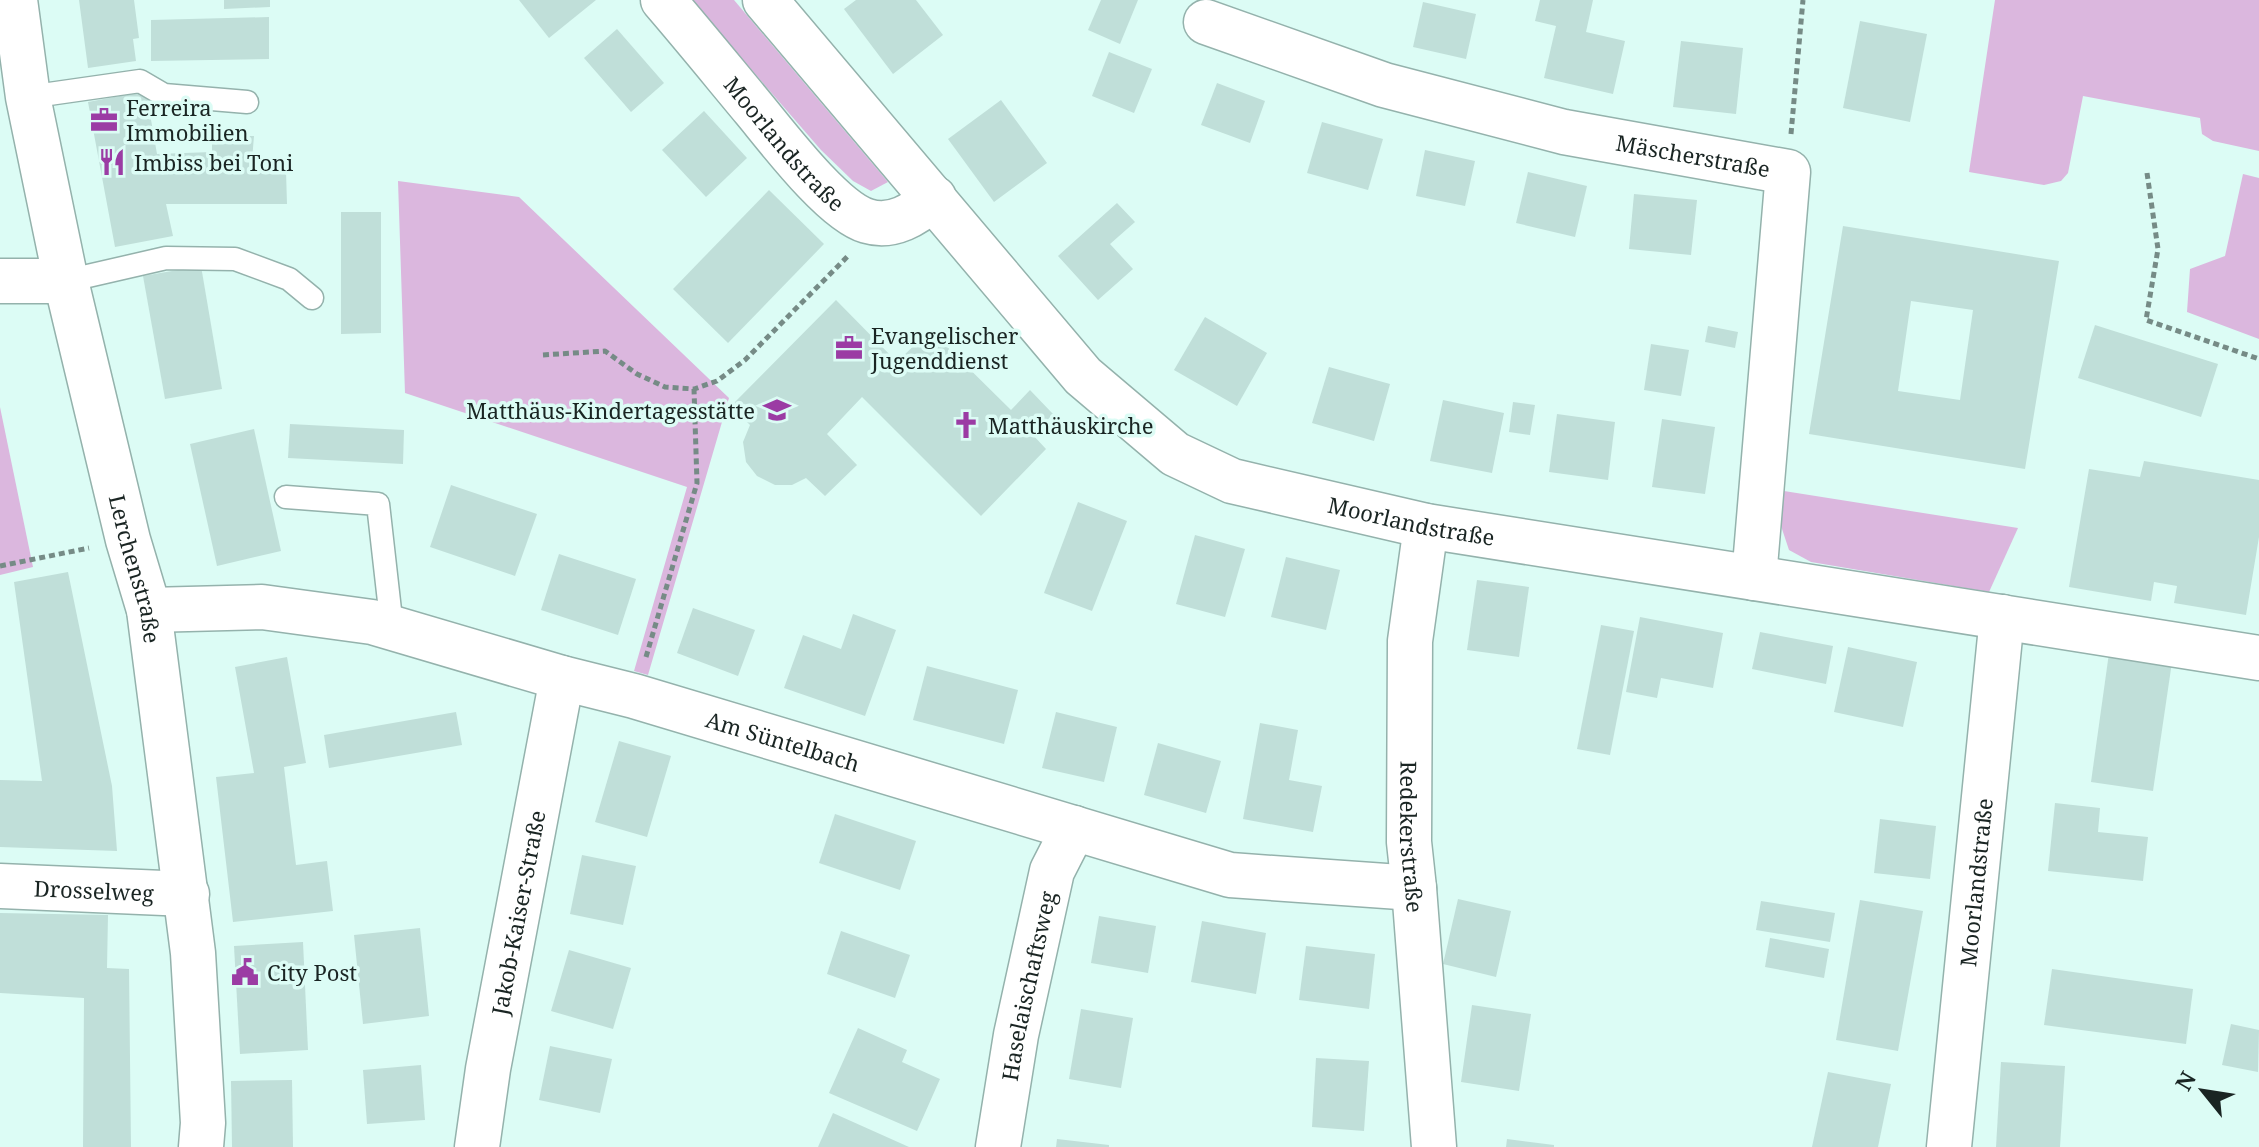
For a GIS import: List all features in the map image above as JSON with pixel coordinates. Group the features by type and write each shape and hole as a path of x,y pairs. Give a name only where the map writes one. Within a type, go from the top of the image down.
{"street":[{"name":"Lerchenstraße","path":"15,0 28,97 66,281 128,540 149,610 187,894 203,1123 201,1147"},
{"name":"Moorlandstraße","path":"663,0 808,174 844,207 864,221 879,224"},
{"name":"Moorlandstraße","path":"765,0 1083,376 1175,454 1232,481 1426,526 2259,658"},
{"name":"Mäscherstraße","path":"1206,22 1384,85 1564,132 1788,172 1754,578"},
{"path":"879,224 895,222 918,211 934,198"},
{"path":"0,281 66,281"},
{"name":"Redekerstraße","path":"1426,526 1410,641 1409,842 1434,1147"},
{"name":"Am Süntelbach","path":"149,610 262,607 372,622 634,696 1230,875 1414,888"},
{"name":"Moorlandstraße","path":"1949,1147 2002,617"},
{"name":"Jakob-Kaiser-Straße","path":"477,1147 488,1069 562,678"},
{"name":"Haselaischaftsweg","path":"998,1147 1016,1035 1052,871 1074,828"},
{"name":"Drosselweg","path":"0,886 187,894"}],"lane":[{"path":"28,97 140,81 164,95 247,102"},
{"path":"66,281 166,258 235,259 289,279 312,298"},
{"path":"286,497 378,504 392,628"}],"path":[{"path":"1788,172 1803,0"},
{"path":"2147,173 2158,249 2146,320 2259,359"},
{"path":"543,355 605,351 637,374 665,387 694,389 717,381 745,360 879,224"},
{"path":"634,696 697,483 694,389"},
{"path":"0,566 128,540"}],"shaded area":[{"path":"691,0 734,0 888,182 871,191 853,181 821,150"},
{"path":"1995,0 2259,0 2259,151 2213,141 2202,134 2200,118 2083,96 2068,173 2061,181 2044,185 1969,172"},
{"path":"2243,174 2259,178 2259,339 2187,312 2190,269 2225,256"},
{"path":"398,181 519,197 729,398 648,675 634,671 687,487 405,393"},
{"path":"0,407 33,567 0,575"},
{"path":"1784,491 2018,528 1989,592 1811,562 1789,550 1781,526"}],"building":[{"path":"79,0 134,0 139,38 133,39 136,61 88,68"},
{"path":"224,0 270,0 270,7 224,9"},
{"path":"519,0 596,0 549,38"},
{"path":"856,0 916,0 943,35 893,74 844,9"},
{"path":"1101,0 1138,0 1120,44 1088,30"},
{"path":"1540,0 1593,0 1586,32 1625,41 1613,94 1544,78 1556,26 1535,21"},
{"path":"1423,2 1476,14 1466,59 1413,47"},
{"path":"269,17 269,59 151,61 151,20"},
{"path":"1860,21 1927,34 1910,122 1843,108"},
{"path":"617,29 664,83 631,112 584,58"},
{"path":"1681,41 1743,48 1736,114 1673,107"},
{"path":"1109,52 1152,69 1134,113 1092,96"},
{"path":"1217,83 1265,101 1250,143 1201,125"},
{"path":"146,91 157,154 212,152 212,136 254,136 251,172 286,171 287,204 166,204 173,236 115,247 88,102"},
{"path":"1001,100 1047,163 994,202 948,139"},
{"path":"704,111 747,158 706,197 662,150"},
{"path":"1322,122 1383,139 1368,190 1307,173"},
{"path":"1425,150 1475,161 1465,206 1416,196"},
{"path":"1528,172 1587,186 1575,237 1516,223"},
{"path":"769,190 824,244 728,343 673,289"},
{"path":"1634,194 1697,200 1691,255 1629,249"},
{"path":"1117,203 1135,222 1110,244 1133,269 1098,300 1058,256"},
{"path":"341,212 381,212 381,333 341,334"},
{"path":"1843,226 2059,261 2025,469 1809,434","holes":["1911,301 1973,310 1960,400 1898,391"]},
{"path":"201,266 222,389 165,399 143,276"},
{"path":"836,300 897,362 930,330 1011,410 1030,390 1053,414 1033,435 1046,449 981,516 862,397 827,434 857,465 825,496 806,478 792,485 775,485 757,476 746,462 743,442 750,425 731,406"},
{"path":"1205,317 1267,353 1237,406 1174,370"},
{"path":"2095,325 2218,364 2201,417 2078,378"},
{"path":"1708,326 1738,332 1735,348 1705,342"},
{"path":"1651,344 1689,350 1681,396 1644,390"},
{"path":"1329,367 1390,384 1374,441 1312,423"},
{"path":"1443,400 1504,413 1492,473 1430,461"},
{"path":"1513,402 1535,405 1530,435 1509,432"},
{"path":"1557,414 1615,422 1608,480 1549,472"},
{"path":"1662,419 1715,427 1705,494 1652,487"},
{"path":"290,424 404,430 403,464 288,458"},
{"path":"254,429 281,551 217,566 190,444"},
{"path":"2144,461 2259,480 2259,537 2246,615 2174,603 2177,586 2154,582 2151,601 2069,587 2089,469 2140,477"},
{"path":"451,485 537,514 515,576 430,547"},
{"path":"1078,502 1127,521 1092,611 1044,593"},
{"path":"1195,535 1245,549 1225,617 1176,604"},
{"path":"559,554 636,579 618,635 541,610"},
{"path":"1286,557 1340,570 1326,630 1271,617"},
{"path":"68,572 112,786 117,851 0,847 0,780 42,781 14,582"},
{"path":"1477,580 1529,587 1519,657 1467,650"},
{"path":"693,608 755,630 738,676 677,653"},
{"path":"853,614 896,630 865,716 784,688 803,635 841,649"},
{"path":"1640,617 1723,633 1713,688 1661,678 1657,698 1626,692"},
{"path":"1601,625 1634,631 1610,755 1577,749"},
{"path":"1760,632 1833,646 1826,684 1752,669"},
{"path":"1848,647 1917,662 1903,727 1834,712"},
{"path":"2109,653 2172,662 2153,791 2091,782"},
{"path":"287,657 306,763 284,767 296,865 327,861 333,911 233,922 216,777 254,773 235,667"},
{"path":"927,666 1018,690 1004,744 913,720"},
{"path":"456,712 462,745 329,768 324,735"},
{"path":"1056,712 1117,727 1104,782 1042,768"},
{"path":"1260,723 1298,730 1289,780 1322,786 1313,832 1243,819"},
{"path":"619,741 671,756 647,837 595,822"},
{"path":"1158,743 1221,761 1206,813 1144,795"},
{"path":"2055,803 2100,808 2098,832 2148,837 2143,881 2048,871"},
{"path":"835,814 916,841 900,890 819,863"},
{"path":"1880,819 1936,826 1930,879 1874,873"},
{"path":"582,855 636,866 623,925 570,914"},
{"path":"1458,899 1511,911 1496,977 1443,964"},
{"path":"1860,900 1923,911 1898,1051 1836,1040"},
{"path":"1761,901 1835,913 1830,942 1756,930"},
{"path":"0,913 108,915 107,968 129,969 131,1147 83,1147 84,998 0,993"},
{"path":"1099,916 1156,926 1148,973 1091,963"},
{"path":"1202,921 1266,933 1256,994 1191,982"},
{"path":"420,928 429,1016 363,1024 354,935"},
{"path":"841,931 910,955 895,998 827,974"},
{"path":"1770,938 1829,949 1824,978 1765,967"},
{"path":"303,942 308,1050 240,1054 234,946"},
{"path":"1306,946 1375,954 1369,1009 1299,1000"},
{"path":"569,950 631,968 613,1029 551,1011"},
{"path":"2052,969 2193,989 2186,1044 2044,1025"},
{"path":"1472,1005 1531,1014 1519,1091 1461,1082"},
{"path":"1081,1009 1133,1018 1121,1088 1069,1079"},
{"path":"2231,1024 2259,1030 2258,1072 2222,1065"},
{"path":"858,1028 907,1050 902,1062 940,1079 917,1131 829,1093"},
{"path":"550,1046 612,1059 600,1113 539,1100"},
{"path":"1316,1058 1369,1061 1364,1131 1312,1127"},
{"path":"2001,1062 2065,1066 2060,1147 1996,1147"},
{"path":"421,1065 425,1120 367,1124 363,1070"},
{"path":"1828,1072 1891,1084 1878,1147 1812,1147"},
{"path":"292,1080 293,1147 232,1147 231,1081"},
{"path":"833,1113 909,1147 818,1147"},
{"path":"1057,1139 1109,1145 1109,1147 1056,1147"},
{"path":"1507,1139 1554,1145 1554,1147 1506,1147"}],"place":[{"name":"Ferreira Immobilien","path":"104,120"},
{"name":"Imbiss bei Toni","path":"112,162"},
{"name":"Evangelischer Jugenddienst","path":"849,348"},
{"name":"Matthäus-Kindertagesstätte","path":"777,410"},
{"name":"Matthäuskirche","path":"966,425"},
{"name":"City Post","path":"245,972"}]}
